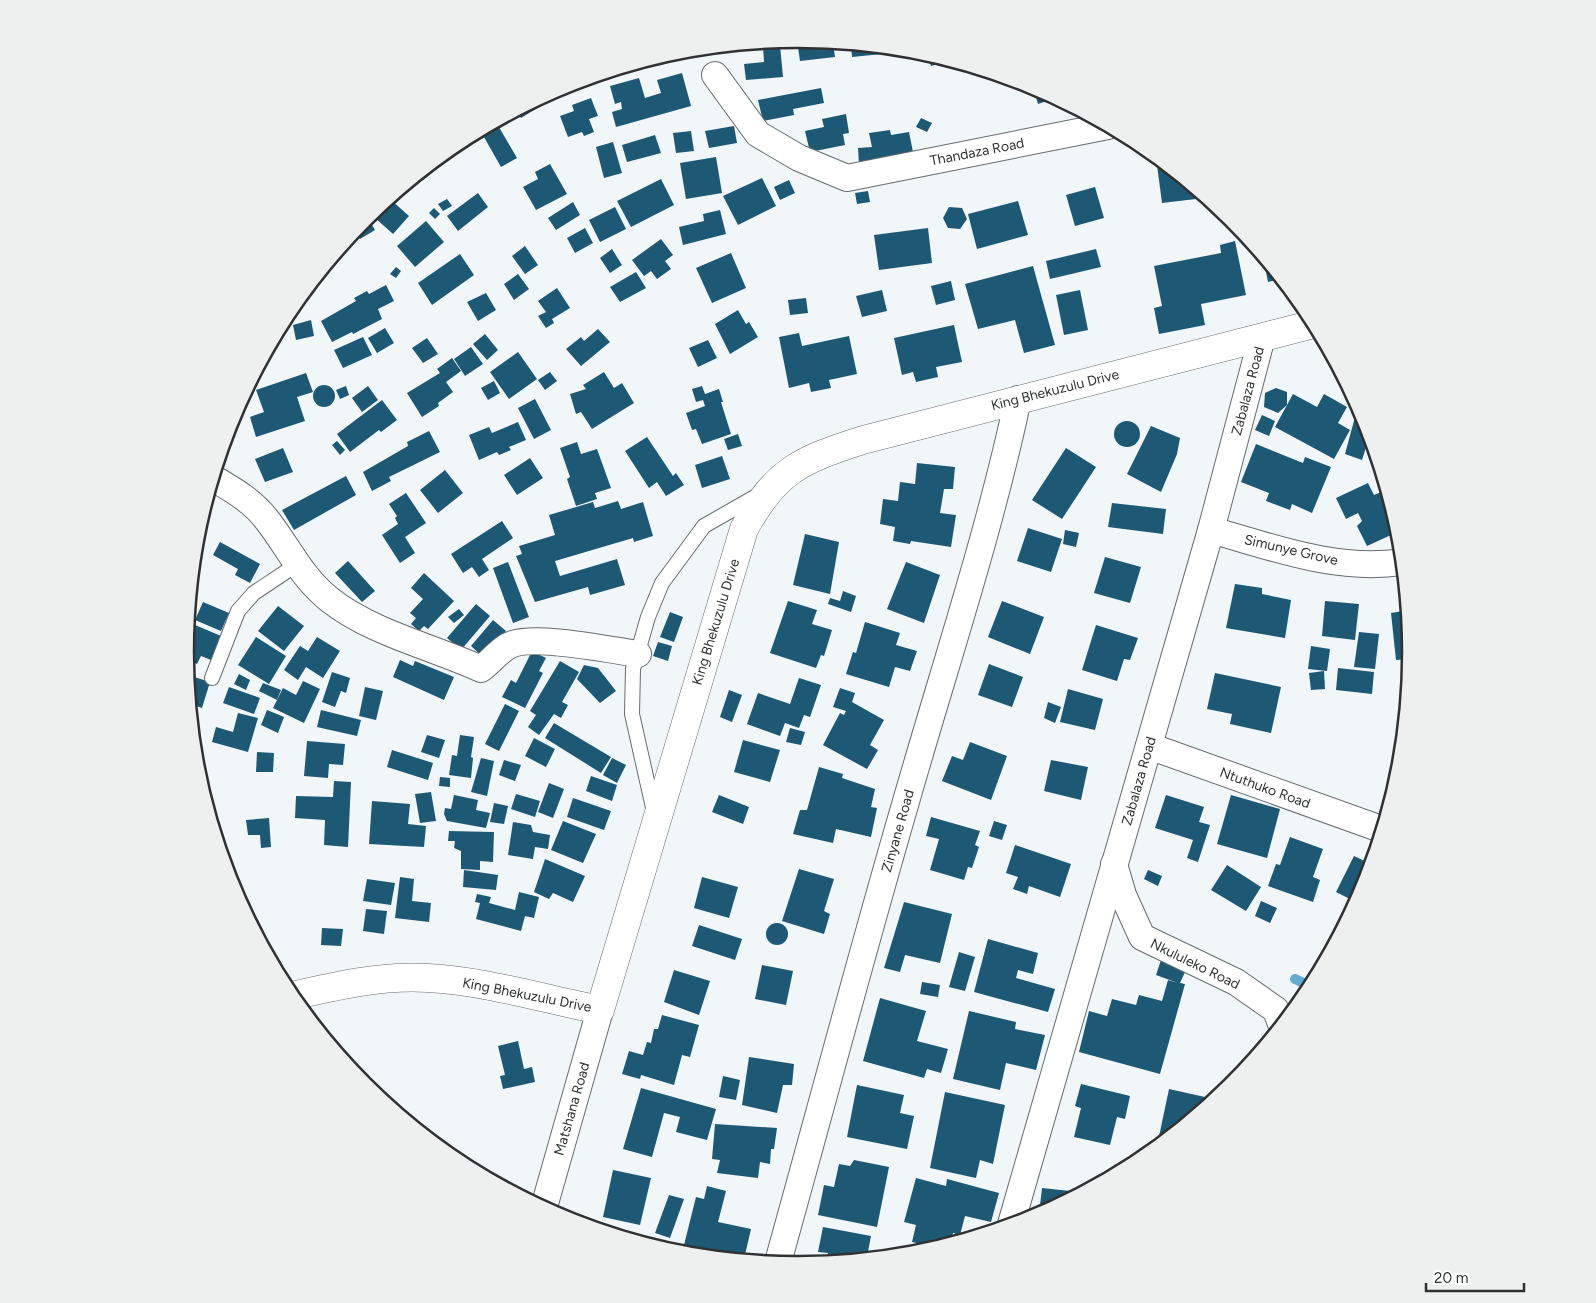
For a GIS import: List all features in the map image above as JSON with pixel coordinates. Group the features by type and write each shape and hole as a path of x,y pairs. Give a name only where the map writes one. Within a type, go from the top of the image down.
{"street":[{"name":"Thandaza Road","path":"715,75 758,134 799,158 847,178 1099,128"},
{"name":"King Bhekuzulu Drive","path":"301,994 330,987 426,978 462,982 600,1010 744,529 770,488 786,474 826,452 935,420 1306,326"},
{"name":"Zabalaza Road","path":"1013,1215 1211,530 1262,337"},
{"name":"Zinyane Road","path":"780,1255 907,797 964,609 998,488 1018,399"},
{"path":"219,481 241,494 266,518 304,576 330,601 360,618 481,669 508,646 523,642 539,641 638,654"},
{"name":"Simunye Grove","path":"1211,530 1314,558 1373,565 1395,563"},
{"name":"Ntuthuko Road","path":"1149,746 1375,827"},
{"name":"Nkululeko Road","path":"1114,864 1123,895 1142,937 1236,982 1276,1010 1278,1017"},
{"name":"Matshana Road","path":"546,1200 600,1010"}],"lane":[{"path":"656,822 632,714 633,669 648,617 662,583 704,526 770,488"},
{"path":"212,678 238,612 254,593 296,565"}],"building":[{"path":"780,48 783,77 746,80 744,64 764,62 763,49"},
{"path":"798,48 834,49 835,57 800,61"},
{"path":"851,50 883,54 852,57"},
{"path":"682,73 691,106 616,127 612,112 622,109 621,102 615,104 610,86 639,78 645,98 661,93 657,80"},
{"path":"821,88 824,103 793,109 794,115 763,121 758,100"},
{"path":"1036,96 1046,101 1038,104"},
{"path":"591,98 598,116 589,119 594,132 584,136 582,132 568,137 560,116 574,111 572,105"},
{"path":"543,104 521,118 520,116"},
{"path":"846,114 849,133 843,134 845,145 810,152 805,131 824,127 822,119"},
{"path":"921,118 932,123 927,132 916,127"},
{"path":"734,126 737,143 709,148 705,131"},
{"path":"499,127 517,158 501,167 483,136"},
{"path":"890,130 891,135 909,132 913,152 859,164 858,148 872,147 869,133"},
{"path":"691,131 694,151 676,153 673,133"},
{"path":"655,135 661,153 627,162 622,145"},
{"path":"613,142 622,173 604,178 596,147"},
{"path":"455,154 423,180 422,179 430,172"},
{"path":"716,157 722,193 686,199 680,163"},
{"path":"550,164 567,194 536,210 523,187 538,179 535,172"},
{"path":"1157,166 1196,197 1196,199 1162,203"},
{"path":"762,178 776,206 738,225 723,196"},
{"path":"661,179 674,205 631,227 617,201"},
{"path":"789,180 795,193 780,200 774,187"},
{"path":"1095,187 1104,218 1075,226 1066,195"},
{"path":"868,191 870,202 857,204 855,193"},
{"path":"478,193 488,207 458,231 447,216"},
{"path":"447,199 452,206 443,211 438,204"},
{"path":"1018,201 1028,235 977,249 968,214"},
{"path":"573,202 580,215 556,230 548,218"},
{"path":"394,203 409,216 393,234 376,219"},
{"path":"615,207 626,229 600,242 589,220"},
{"path":"949,207 962,208 967,219 960,229 948,228 943,218"},
{"path":"434,208 440,214 435,219 429,213"},
{"path":"720,210 726,234 683,245 679,227 704,221 703,214"},
{"path":"426,221 444,242 415,267 397,246"},
{"path":"371,224 375,230 360,239 359,237"},
{"path":"585,228 593,243 575,253 567,238"},
{"path":"928,228 932,263 879,270 874,235"},
{"path":"661,239 673,255 665,261 671,269 657,279 651,271 644,276 632,260"},
{"path":"1235,241 1246,295 1201,304 1205,325 1159,334 1154,308 1162,306 1154,266 1221,253 1220,245"},
{"path":"525,246 538,265 525,274 512,256"},
{"path":"612,249 622,265 610,273 600,258"},
{"path":"1096,249 1101,267 1050,279 1046,261"},
{"path":"731,253 746,288 712,303 696,268"},
{"path":"460,254 474,275 432,305 418,283"},
{"path":"1033,266 1055,345 1024,353 1015,320 978,329 965,284"},
{"path":"396,267 401,271 396,278 390,274"},
{"path":"1266,270 1274,281 1268,282"},
{"path":"636,272 646,288 620,302 610,287"},
{"path":"518,274 529,289 514,300 504,284"},
{"path":"951,281 955,300 936,305 931,286"},
{"path":"386,285 394,301 378,309 382,319 353,334 352,332 332,342 321,321 356,301 354,298 367,291 369,294"},
{"path":"557,288 570,308 552,319 554,323 546,328 538,316 546,312 538,301"},
{"path":"882,290 887,311 862,317 856,296"},
{"path":"1080,290 1088,330 1064,335 1056,295"},
{"path":"486,293 496,310 478,321 467,302"},
{"path":"806,298 808,313 790,315 788,300"},
{"path":"738,310 746,324 749,322 758,337 730,354 715,324"},
{"path":"311,320 314,336 296,340 293,325"},
{"path":"954,325 962,362 936,367 938,377 916,382 913,372 902,375 894,338"},
{"path":"385,328 394,343 377,353 368,338"},
{"path":"598,329 610,342 581,366 566,349 581,337 584,341"},
{"path":"799,333 802,346 849,336 857,374 829,380 831,388 811,392 809,383 789,388 779,337"},
{"path":"485,334 498,350 487,360 473,344"},
{"path":"363,337 372,355 343,368 334,350"},
{"path":"427,338 438,354 423,363 412,348"},
{"path":"708,340 717,358 698,367 689,348"},
{"path":"471,347 483,364 465,376 454,359"},
{"path":"518,352 537,379 509,399 490,372"},
{"path":"452,358 461,371 446,382 453,392 438,403 439,406 422,417 407,393 440,373 437,369"},
{"path":"550,372 557,381 545,390 538,380"},
{"path":"604,372 614,388 622,383 634,403 592,429 581,412 576,414 570,394 586,389 583,385"},
{"path":"306,373 313,392 297,397 305,421 256,437 250,417 264,412 256,390"},
{"path":"494,381 500,393 488,400 481,388"},
{"path":"324,385 334,392 335,396 328,406 324,407 314,400 313,396 320,386"},
{"path":"346,386 349,395 340,399 336,390"},
{"path":"368,386 378,400 362,412 352,398"},
{"path":"702,386 705,394 719,389 731,434 702,444 696,429 692,430 686,413 705,406 703,400 696,402 692,389"},
{"path":"1276,388 1287,392 1287,405 1278,413 1264,407 1265,393"},
{"path":"1293,394 1317,407 1324,394 1347,407 1338,423 1350,430 1334,459 1275,427"},
{"path":"535,399 551,430 534,439 518,408"},
{"path":"382,400 397,420 381,432 379,430 350,452 337,434"},
{"path":"1262,415 1275,421 1269,436 1255,430"},
{"path":"1355,417 1366,447 1362,460 1345,454"},
{"path":"1127,421 1136,425 1140,434 1136,443 1127,447 1118,443 1114,434 1118,425"},
{"path":"518,422 526,440 509,447 511,450 499,455 497,452 479,460 469,435 489,427 492,433"},
{"path":"1151,426 1180,438 1177,454 1161,492 1127,474"},
{"path":"429,431 440,452 389,477 391,481 372,491 363,472 408,446 407,442"},
{"path":"738,434 742,446 728,450 724,439"},
{"path":"647,437 673,476 676,473 684,485 666,496 657,482 649,488 625,451"},
{"path":"337,441 345,450 340,455 332,445"},
{"path":"577,442 581,454 597,449 611,488 595,493 597,499 576,506 567,479 570,477 560,448"},
{"path":"1256,444 1303,463 1305,457 1331,467 1312,513 1292,504 1290,510 1266,501 1269,493 1241,482"},
{"path":"283,448 293,472 265,482 255,459"},
{"path":"1066,448 1096,467 1062,519 1032,500"},
{"path":"722,456 730,479 702,488 695,465"},
{"path":"530,458 543,478 517,495 504,475"},
{"path":"917,463 955,467 953,489 944,489 940,513 956,515 951,547 911,541 910,544 893,541 895,527 880,524 883,499 898,501 900,482 915,484"},
{"path":"445,470 463,493 438,513 420,490"},
{"path":"346,476 356,495 294,530 282,510"},
{"path":"1368,483 1374,495 1380,492 1390,535 1367,546 1357,526 1362,521 1358,513 1346,519 1336,498"},
{"path":"406,493 426,523 405,537 415,553 400,563 382,535 398,524 395,518 397,516 389,504"},
{"path":"618,501 621,509 643,502 653,536 634,542 633,538 555,561 560,576 617,559 625,585 590,595 588,587 535,602 516,556 522,554 519,546 555,535 549,515 593,502 595,508"},
{"path":"1112,503 1166,509 1163,534 1108,527"},
{"path":"502,521 513,538 482,559 489,570 479,577 472,567 463,573 451,554"},
{"path":"1028,528 1062,539 1051,572 1017,561"},
{"path":"1065,530 1079,533 1076,547 1063,544"},
{"path":"805,534 839,542 830,594 793,585"},
{"path":"220,542 260,564 250,583 235,575 238,569 213,555"},
{"path":"1105,557 1141,567 1130,603 1094,593"},
{"path":"348,561 375,591 362,602 335,573"},
{"path":"508,562 529,617 513,623 493,568"},
{"path":"906,562 940,575 924,623 887,609"},
{"path":"424,573 454,601 428,629 424,626 419,631 411,624 416,618 410,613 423,599 411,588"},
{"path":"1235,584 1262,588 1262,594 1291,600 1285,638 1226,628"},
{"path":"843,591 856,596 851,612 828,604 830,598 840,601"},
{"path":"788,601 817,610 812,624 832,630 824,656 821,655 816,668 770,653"},
{"path":"1002,601 1044,617 1030,654 988,637"},
{"path":"1325,601 1359,604 1355,640 1322,636"},
{"path":"203,602 229,613 221,631 195,620"},
{"path":"476,604 490,616 461,650 447,638"},
{"path":"278,606 304,626 284,651 258,631"},
{"path":"459,609 464,615 454,623 448,617"},
{"path":"1401,611 1402,660 1396,660 1391,613"},
{"path":"670,612 683,617 674,642 660,637"},
{"path":"493,620 506,631 483,657 471,646"},
{"path":"865,622 900,633 896,645 917,651 910,671 895,667 889,687 846,674 853,652 856,653"},
{"path":"195,625 221,636 211,660 201,656 197,664 194,663"},
{"path":"1096,625 1138,638 1130,660 1124,659 1117,681 1082,670"},
{"path":"1359,632 1379,634 1375,669 1354,667"},
{"path":"256,637 286,656 269,684 238,665"},
{"path":"317,637 340,651 323,678 306,667 298,680 284,670 300,646 308,651"},
{"path":"658,642 672,646 668,661 653,656"},
{"path":"1311,646 1330,649 1327,671 1308,669"},
{"path":"532,651 546,658 539,671 543,673 525,708 502,697 511,680 516,683"},
{"path":"400,660 413,666 415,661 454,677 444,700 393,677"},
{"path":"560,661 579,672 562,702 568,705 561,718 554,714 539,735 528,727 536,715 530,711"},
{"path":"989,664 1023,677 1012,707 978,695"},
{"path":"584,665 598,668 616,691 600,703 577,679"},
{"path":"1338,668 1374,672 1372,694 1336,690"},
{"path":"1324,671 1325,689 1311,690 1309,673"},
{"path":"332,672 350,678 346,693 341,691 335,707 322,702"},
{"path":"1215,673 1281,687 1271,733 1230,724 1232,714 1207,709"},
{"path":"239,674 250,680 246,690 234,684"},
{"path":"195,677 210,682 202,708 197,706"},
{"path":"799,678 821,685 810,717 804,715 799,728 785,723 780,736 747,724 758,693 790,704"},
{"path":"303,681 320,689 304,723 273,708 283,688 296,695"},
{"path":"263,683 281,690 277,700 259,691"},
{"path":"229,687 260,698 254,714 223,703"},
{"path":"365,687 383,691 376,720 359,716"},
{"path":"840,688 855,693 852,702 884,720 870,745 878,750 867,769 823,745 840,713 844,715 846,711 833,707"},
{"path":"1068,689 1103,699 1095,730 1060,722"},
{"path":"729,690 742,695 732,722 720,717"},
{"path":"1048,702 1061,707 1055,723 1044,718"},
{"path":"505,704 519,711 499,751 485,744"},
{"path":"267,710 284,717 278,733 261,725"},
{"path":"321,710 361,720 357,736 317,727"},
{"path":"238,713 258,718 248,752 212,742 216,727 233,732"},
{"path":"554,723 611,757 601,773 545,738"},
{"path":"790,728 805,732 801,745 786,742"},
{"path":"427,735 445,740 439,758 421,752"},
{"path":"460,735 474,737 471,757 473,758 471,778 449,775 452,755 457,756"},
{"path":"534,738 555,749 546,767 525,756"},
{"path":"743,740 780,750 770,782 734,772"},
{"path":"307,741 345,744 343,765 329,764 328,778 304,776"},
{"path":"970,742 1007,756 991,800 942,781 952,756 963,760"},
{"path":"392,750 433,763 428,780 387,767"},
{"path":"257,752 274,753 273,772 256,772"},
{"path":"481,758 494,761 487,796 471,792"},
{"path":"612,758 626,765 617,783 603,775"},
{"path":"504,760 521,765 515,781 499,775"},
{"path":"1051,760 1088,767 1081,800 1044,791"},
{"path":"819,767 843,774 842,778 875,789 871,807 877,808 871,837 836,829 833,843 793,834 800,810 807,810"},
{"path":"591,776 617,785 612,801 586,791"},
{"path":"440,777 450,778 450,787 439,786"},
{"path":"334,781 351,782 348,847 324,845 325,820 295,818 296,796 333,797"},
{"path":"549,783 564,789 553,818 538,812"},
{"path":"431,792 436,821 420,823 415,794"},
{"path":"516,794 540,801 535,817 511,809"},
{"path":"454,795 478,800 476,810 490,813 486,828 447,821 444,814 445,808 451,809"},
{"path":"719,795 749,807 743,824 712,812"},
{"path":"1166,795 1204,807 1199,822 1210,825 1198,862 1187,858 1193,840 1155,828"},
{"path":"1231,795 1280,809 1267,858 1217,844"},
{"path":"573,798 611,811 604,830 567,817"},
{"path":"372,801 410,804 408,824 426,826 424,847 369,844"},
{"path":"494,803 508,806 504,824 490,822"},
{"path":"931,817 980,831 975,845 979,847 972,868 968,867 964,880 930,870 939,839 926,836"},
{"path":"269,818 271,847 261,848 260,835 248,835 246,820"},
{"path":"563,821 596,834 583,863 551,850"},
{"path":"994,821 1007,825 1002,840 989,836"},
{"path":"513,822 531,825 533,832 550,835 548,849 535,847 533,859 508,855"},
{"path":"449,831 494,832 493,862 480,861 480,870 461,869 461,851 454,848 455,841 448,841"},
{"path":"1290,837 1323,849 1313,877 1320,880 1313,902 1268,886 1276,864 1280,865"},
{"path":"1015,845 1071,864 1060,897 1029,886 1027,894 1013,889 1018,877 1006,873"},
{"path":"1354,856 1364,861 1349,899 1336,892"},
{"path":"545,859 585,876 573,902 553,893 549,899 534,892"},
{"path":"1227,865 1261,887 1246,911 1211,890"},
{"path":"799,869 834,879 824,911 830,914 824,934 782,921"},
{"path":"464,870 498,875 496,890 463,887"},
{"path":"1148,870 1162,876 1158,886 1144,879"},
{"path":"400,877 414,879 412,901 431,903 429,922 395,918"},
{"path":"702,877 738,887 729,918 694,908"},
{"path":"367,879 395,883 391,905 363,901"},
{"path":"519,892 539,897 534,918 525,916 521,931 476,919 480,903 475,902 477,894 491,897 489,903 515,910"},
{"path":"1261,901 1277,908 1270,923 1255,916"},
{"path":"904,902 952,914 940,963 905,955 900,972 884,968"},
{"path":"366,909 387,911 384,934 363,931"},
{"path":"773,923 781,923 788,930 788,938 781,945 773,945 766,938 766,930"},
{"path":"699,925 742,939 735,960 692,946"},
{"path":"322,928 343,929 341,946 321,945"},
{"path":"988,939 1038,953 1033,974 1018,970 1016,978 1055,989 1048,1012 974,992"},
{"path":"959,952 975,957 965,991 949,987"},
{"path":"1161,960 1186,970 1180,983 1185,984 1160,1074 1079,1052 1089,1011 1107,1016 1112,999 1136,1005 1139,995 1162,1001 1168,980 1178,983 1156,975"},
{"path":"762,965 793,971 786,1005 755,999"},
{"path":"674,970 710,981 699,1015 664,1002"},
{"path":"922,982 940,985 938,997 920,994"},
{"path":"880,998 926,1011 917,1041 948,1049 941,1073 927,1069 924,1078 863,1061"},
{"path":"969,1011 1016,1022 1015,1029 1045,1035 1036,1070 1006,1063 1000,1090 953,1079"},
{"path":"662,1015 699,1025 690,1057 682,1055 674,1085 641,1075 640,1079 622,1074 629,1051 643,1055 647,1042 651,1043 654,1029 658,1029"},
{"path":"518,1041 524,1069 532,1067 535,1082 503,1089 500,1076 505,1075 498,1046"},
{"path":"749,1057 794,1064 792,1085 783,1085 777,1113 742,1105"},
{"path":"723,1076 740,1080 736,1100 719,1097"},
{"path":"1081,1084 1130,1096 1125,1119 1117,1117 1110,1145 1074,1137 1081,1108 1075,1106"},
{"path":"857,1085 904,1095 900,1113 914,1116 907,1149 847,1137"},
{"path":"641,1088 716,1109 707,1140 676,1132 680,1117 664,1113 652,1157 623,1149"},
{"path":"1169,1089 1206,1097 1196,1106 1159,1136"},
{"path":"945,1092 1005,1105 993,1164 980,1160 976,1178 930,1168"},
{"path":"715,1124 777,1128 774,1149 771,1149 770,1164 760,1162 758,1178 717,1173 720,1160 712,1159"},
{"path":"854,1160 889,1167 877,1227 818,1215 824,1185 834,1187 839,1164 850,1166"},
{"path":"613,1170 651,1178 640,1225 603,1217"},
{"path":"916,1178 946,1186 947,1179 999,1193 991,1222 965,1216 961,1233 957,1234 953,1233 952,1235 918,1243 912,1242 916,1225 904,1222"},
{"path":"707,1186 726,1191 718,1222 751,1229 745,1253 684,1245 696,1197 704,1199"},
{"path":"1042,1188 1069,1191 1065,1193 1040,1205"},
{"path":"669,1195 684,1199 670,1238 655,1233"},
{"path":"823,1227 871,1236 868,1251 828,1255 828,1253 818,1252"}],"waterway":[{"path":"1295,979 1303,983"}]}
